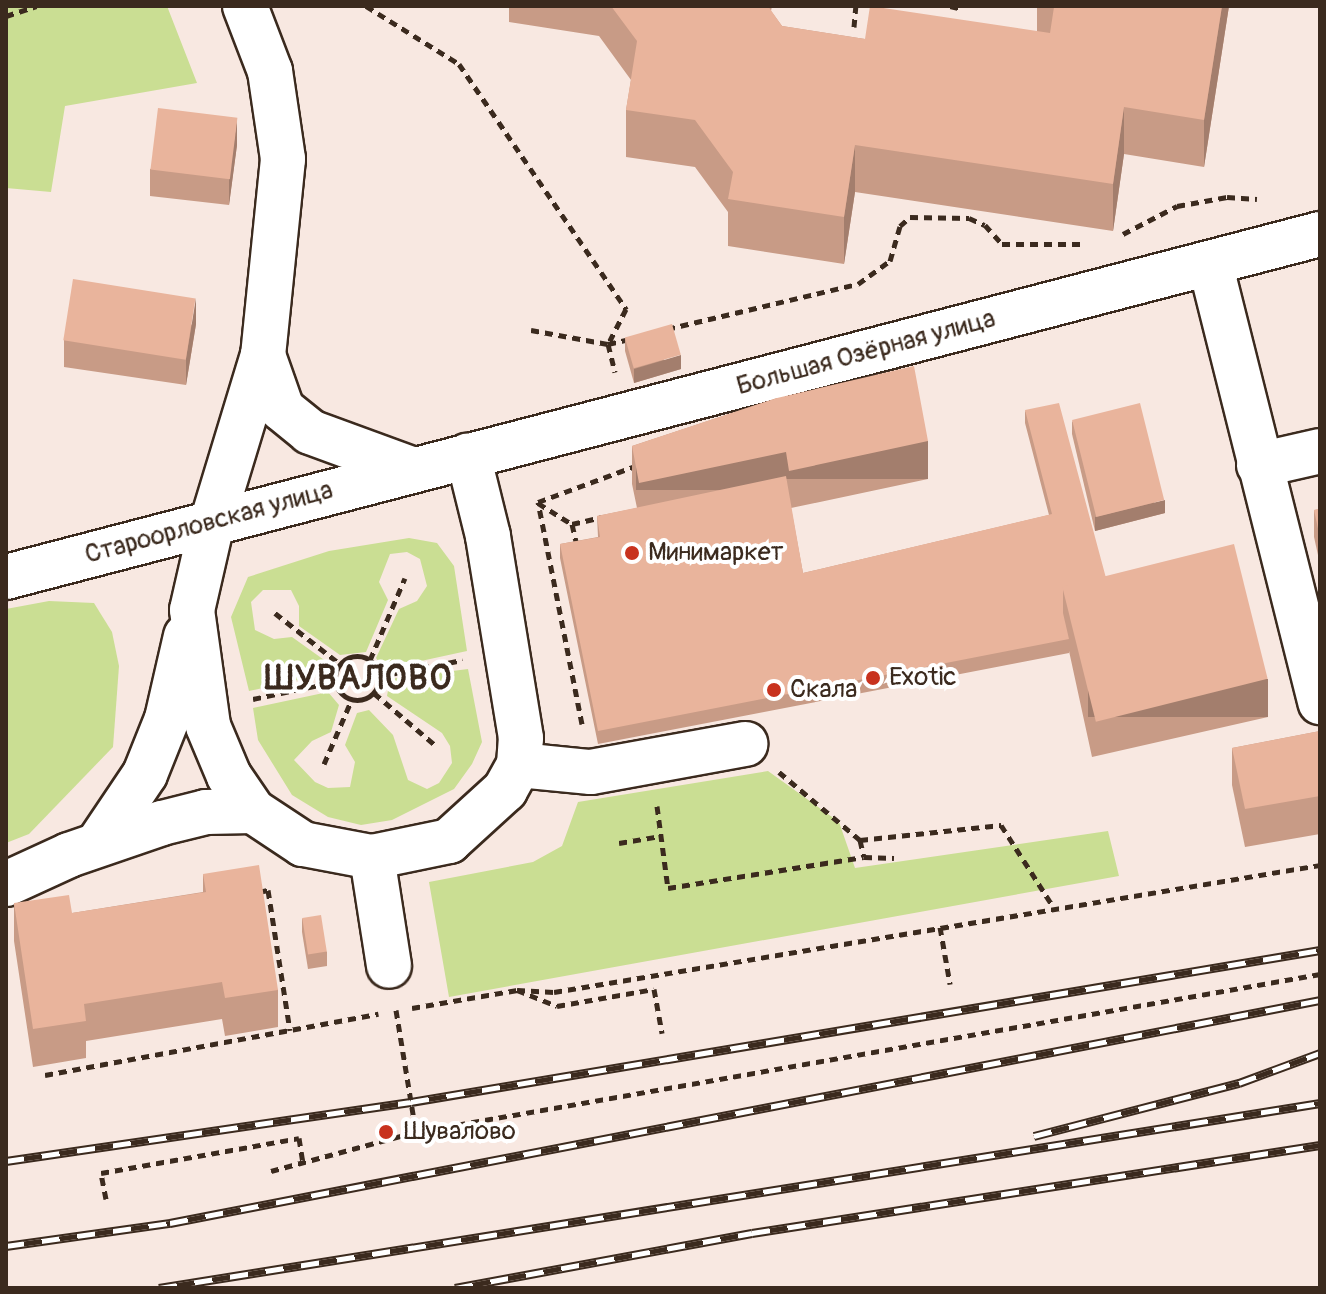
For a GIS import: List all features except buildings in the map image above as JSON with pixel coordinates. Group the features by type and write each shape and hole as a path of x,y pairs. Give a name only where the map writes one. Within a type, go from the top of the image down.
{"street":[{"path":"98,844 145,774 167,719 212,523 263,355 283,159 270,71 245,6"},
{"name":"Большая Озёрная улица","path":"411,469 1320,234"},
{"path":"1210,263 1320,702"},
{"path":"263,355 282,409 310,432 411,469"},
{"path":"1259,465 1320,451"},
{"path":"192,610 206,708 229,776 253,811 303,844 372,857 449,841 505,790 519,765 521,738 488,536 468,455"},
{"name":"Староорловская улица","path":"6,577 411,469"},
{"path":"519,765 591,772 745,744"},
{"path":"6,884 98,844 206,812 253,811"},
{"path":"372,857 389,966"}],"path":[{"path":"6,16 36,6"},
{"path":"366,6 459,64 626,309 608,344 619,389"},
{"path":"854,27 856,6"},
{"path":"950,6 959,8"},
{"path":"1111,242 1137,224 1177,206 1227,197 1272,200"},
{"path":"662,331 858,284 882,272 900,226 910,217 969,218 985,225 1002,244 1095,243"},
{"path":"531,330 608,344 635,337"},
{"path":"538,502 639,465"},
{"path":"538,502 572,524 613,515"},
{"path":"538,502 591,772"},
{"path":"572,524 578,555"},
{"path":"370,660 405,578"},
{"path":"275,613 340,664"},
{"path":"380,676 506,651"},
{"path":"334,682 340,664 353,657 370,660 380,676"},
{"path":"374,693 380,676"},
{"path":"206,708 334,682"},
{"path":"334,682 352,699"},
{"path":"352,699 374,693"},
{"path":"374,693 435,745"},
{"path":"324,764 352,699"},
{"path":"745,744 860,840 864,857"},
{"path":"652,761 668,888 864,857 894,858"},
{"path":"860,840 1001,825 1054,908"},
{"path":"619,843 661,836"},
{"path":"45,1075 517,990 554,992 1320,865"},
{"path":"253,893 268,890 290,1030"},
{"path":"940,927 950,984"},
{"path":"389,966 416,1132"},
{"path":"271,1171 416,1132 1320,974"},
{"path":"517,990 557,1006 654,989 662,1033"},
{"path":"106,1199 101,1173 299,1138 303,1164"}],"green space":[{"path":"6,6 167,6 197,83 65,106 51,192 6,188"},
{"path":"409,538 437,543 454,566 467,651 384,669 376,658 399,609 417,601 427,586 420,559 407,552 390,554 379,582 388,600 366,652 340,655 299,626 299,606 291,590 263,590 251,602 255,630 274,639 292,637 327,662 325,674 249,691 231,617 248,577 329,551"},
{"path":"49,601 94,603 112,632 119,666 113,747 29,834 6,843 6,609"},
{"path":"468,669 482,742 472,764 454,789 392,820 361,825 328,817 292,795 258,740 253,708 328,692 339,705 331,732 312,741 294,760 315,782 328,788 350,787 355,762 345,745 357,713 369,710 393,735 408,780 427,789 439,783 452,763 450,746 442,733 387,696 390,679"},
{"path":"768,771 839,822 855,868 1108,831 1119,876 449,997 429,882 533,862 562,846 578,802"}],"railway":[{"path":"6,1161 411,1102 1320,950"},
{"path":"6,1246 170,1223 1320,1000"},
{"path":"1034,1136 1239,1083 1320,1053"},
{"path":"159,1288 1320,1103"},
{"path":"455,1288 752,1233 1320,1145"}],"place":[{"name":"Минимаркет","path":"632,553"},
{"name":"Exotic","path":"873,678"},
{"name":"Скала","path":"774,690"},
{"name":"Шувалово","path":"386,1132"}],"district":[{"name":"ШУВАЛОВО","path":"359,679"}]}
